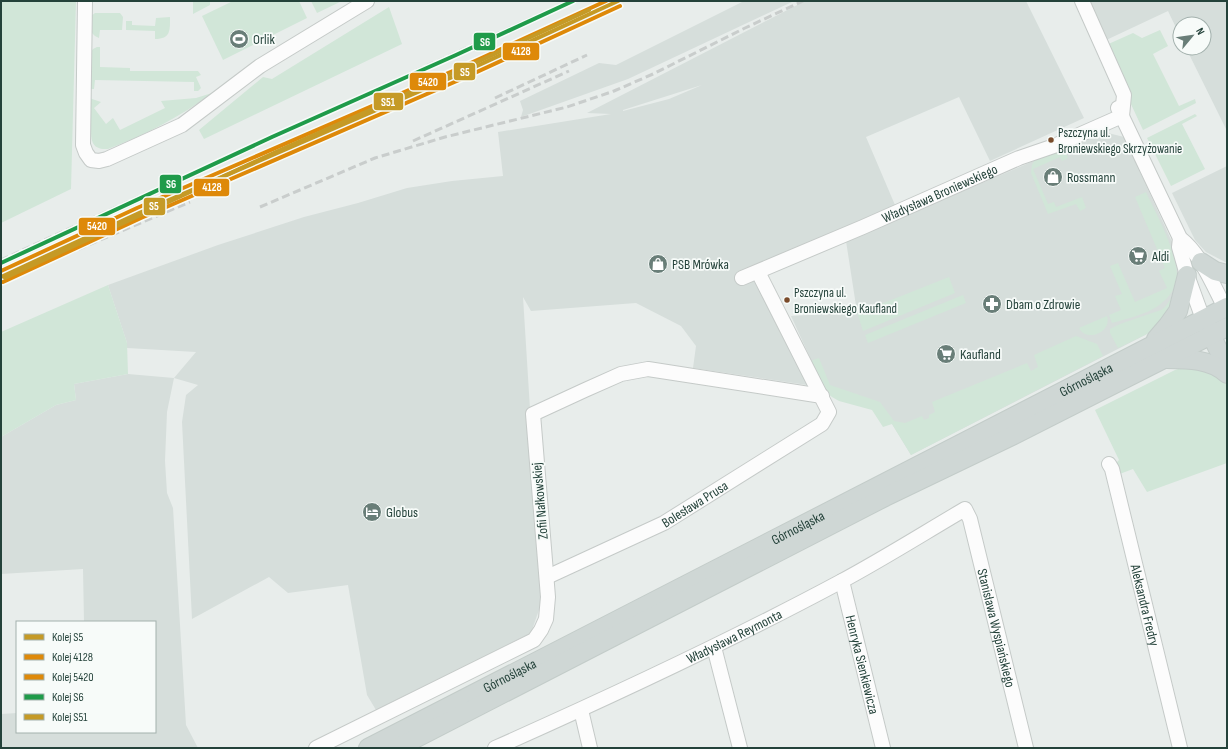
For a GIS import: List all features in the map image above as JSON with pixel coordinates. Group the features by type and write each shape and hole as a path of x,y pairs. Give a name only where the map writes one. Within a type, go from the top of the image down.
{"main road":[{"path":"1200,262 1216,271 1227,274"},
{"path":"1148,346 1168,325 1178,311 1187,275"},
{"name":"Górnośląska","path":"368,748 1148,346 1226,309"},
{"path":"1203,319 1210,336 1227,367"},
{"name":"Górnośląska","path":"397,748 872,504 1012,436 1227,327"},
{"path":"1166,359 1183,359 1215,365 1227,374"}],"street":[{"path":"85,1 83,145 91,160 99,161 107,160 182,125 260,66 366,1"},
{"path":"1082,1 1124,95 1120,112 1180,238 1188,244 1200,262 1226,309"},
{"name":"Władysława Broniewskiego","path":"742,278 1019,158 1054,146 1120,112"},
{"path":"1180,238 1179,247 1187,275 1203,319"},
{"path":"758,272 822,396"},
{"name":"Zofii Nałkowskiej","path":"316,748 534,640 541,630 546,619 548,597 533,414 622,374 648,369 822,396"},
{"name":"Bolesława Prusa","path":"547,576 664,523 822,424 829,412 822,396"},
{"name":"Aleksandra Fredry","path":"1109,464 1112,469 1180,748"},
{"name":"Władysława Reymonta","path":"495,748 581,710 714,647 842,581 965,509"},
{"name":"Stanisława Wyspiańskiego","path":"965,509 970,519 1026,748"},
{"name":"Henryka Sienkiewicza","path":"842,581 884,748"},
{"path":"714,647 740,748"},
{"path":"581,710 590,748"}],"shaded area":[{"path":"744,1 794,1 628,79 521,117 523,110 520,101 599,63 616,65"},
{"path":"805,1 1026,1 1084,118 990,161 959,97 866,137 895,205 748,269 807,385 693,368 696,346 681,326 636,303 531,311 523,297 542,601 531,633 376,710 367,695 348,585 288,593 269,577 192,619 182,422 186,395 198,385 174,378 196,352 127,348 127,343 108,285 218,245 304,217 407,188 452,181 503,176 498,132 611,114 587,113","holes":["702,85 669,99 623,111"]},
{"path":"1086,1 1227,1 1227,131 1190,56 1212,56 1212,16 1172,16 1172,19 1168,11 1102,42"},
{"path":"1108,133 1124,137 1173,244 1180,270 1181,288 1151,332 911,455 892,424 877,404 824,388 791,316 857,312 846,241 1090,137"},
{"path":"1227,166 1227,263 1206,252 1195,240 1172,193"},
{"path":"128,374 174,378 167,412 165,461 167,493 173,508 186,725 198,748 1,748 1,714 16,713 16,733 156,733 156,621 84,621 83,569 1,574 1,437 56,405 76,400 74,384"}],"green space":[{"path":"1,1 76,1 71,189 1,223"},
{"path":"193,1 210,1 210,5 193,14"},
{"name":"Orlik","path":"233,1 299,1 307,18 223,60 202,16"},
{"path":"311,1 342,1 317,13"},
{"path":"389,7 402,44 204,139 199,130 263,77 272,79"},
{"path":"95,13 120,13 123,17 122,30 100,30 99,38 95,36 90,31 91,16"},
{"path":"170,17 168,33 160,39 155,39 155,31 126,30 126,21 132,21 132,25 155,26 156,18"},
{"path":"1160,30 1168,46 1153,54 1179,106 1195,99 1196,103 1143,130 1104,46 1133,33 1142,38"},
{"path":"97,47 100,47 100,67 130,68 130,71 198,71 201,75 196,77 201,88 198,91 194,91 194,82 95,80 94,89 89,89 90,53"},
{"path":"212,93 175,118 122,144 108,149 102,149 95,146 93,143 91,127 88,127 89,98 101,102 94,108 106,124 113,118 120,130 165,108 161,101 196,98"},
{"path":"1195,114 1197,116 1182,124 1205,169 1171,186 1147,138"},
{"path":"1062,149 1068,158 1062,161 1060,157 1033,169 1048,204 1054,202 1056,207 1082,197 1086,208 1080,211 1076,204 1048,214 1031,173 1032,165 1034,161"},
{"path":"1146,192 1170,244 1176,265 1176,284 1168,297 1153,309 1112,323 1109,315 1121,310 1115,296 1122,294 1110,266 1118,263 1135,302 1167,288 1159,271 1165,268 1135,197"},
{"path":"949,277 955,293 863,331 857,312 864,312"},
{"path":"108,285 127,343 128,374 74,384 76,400 56,405 1,437 1,332"},
{"path":"1176,292 1177,303 1151,332 1118,348 1110,333 1110,329 1161,310"},
{"path":"963,295 966,303 868,343 865,335"},
{"path":"1107,316 1108,322 1106,327 1098,334 1087,335 1079,328"},
{"path":"1076,336 1097,344 1103,356 911,455 892,424 883,427 872,410 839,401 824,391 810,363 819,358 830,385 880,402 894,421 905,423 922,416 924,420 929,418 929,415 935,412 932,402 1027,363 1031,371 1038,367 1034,355"},
{"path":"1187,366 1214,374 1227,383 1227,463 1147,492 1133,469 1117,475 1115,464 1119,460 1095,410 1175,370"}],"railway":[{"path":"1,260 569,1"},
{"path":"260,207 375,158 445,137 567,107 614,91 653,74 803,1"},
{"path":"495,98 587,55"},
{"path":"413,141 569,71"},
{"path":"1,282 190,202"}],"rail line":[{"name":"S6","path":"1,263 272,137 573,1"},
{"name":"5420","path":"1,271 137,208 462,67 606,1"},
{"name":"S5","path":"1,277 139,213 464,72 618,1"},
{"name":"4128","path":"3,282 141,218 466,77 620,6"},
{"name":"S51","path":"5,278 278,151 462,69 589,10"}],"place":[{"name":"Orlik","path":"239,39"},
{"name":"Pszczyna ul. Broniewskiego Skrzyżowanie","path":"1051,140"},
{"name":"Rossmann","path":"1053,177"},
{"name":"Aldi","path":"1138,256"},
{"name":"PSB Mrówka","path":"658,264"},
{"name":"Pszczyna ul. Broniewskiego Kaufland","path":"787,300"},
{"name":"Dbam o Zdrowie","path":"992,304"},
{"name":"Kaufland","path":"946,354"},
{"name":"Globus","path":"372,512"}]}
